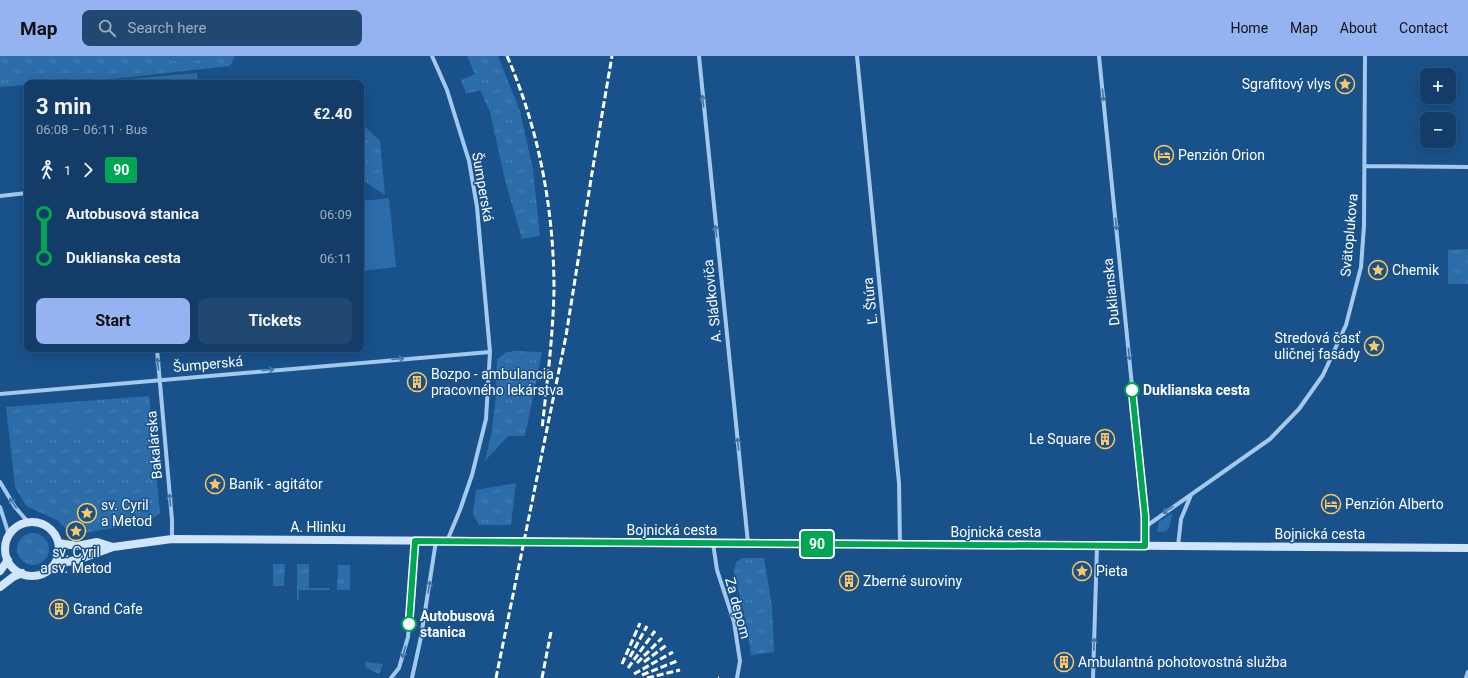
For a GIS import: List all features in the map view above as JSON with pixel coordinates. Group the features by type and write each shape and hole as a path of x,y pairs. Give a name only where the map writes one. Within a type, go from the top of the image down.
{"street":[{"name":"Šumperská","path":"432,56 449,96 468,161 477,207 490,352 486,419 472,475 460,510 446,541"},
{"name":"A. Sládkoviča","path":"699,56 748,543"},
{"name":"Ľ. Štúra","path":"857,56 898,483 900,544"},
{"name":"Duklianska","path":"1099,56 1145,526"},
{"name":"Svätoplukova","path":"1145,526 1270,439 1299,409 1322,375 1346,325 1361,267 1364,226 1365,56"},
{"path":"1365,166 1468,167"},
{"path":"0,196 24,193"},
{"name":"Bakalárska","path":"157,352 172,520 172,539"},
{"name":"Šumperská","path":"0,394 490,352"},
{"path":"0,482 15,507 28,522"},
{"path":"1178,546 1181,519 1192,494"},
{"path":"0,507 9,535"},
{"path":"22,573 13,567 8,560 6,543 9,535 17,526 28,522 40,523 48,526 56,535 59,543 59,555 54,565"},
{"path":"1145,526 1145,546"},
{"name":"A. Hlinku","path":"22,573 29,575 40,574 46,572 54,565 80,559 112,547 172,539 523,542"},
{"path":"392,678 399,668 408,637 415,541"},
{"path":"412,678 421,637 436,541"},
{"name":"A. Hlinku","path":"59,543 77,546 97,542 112,547"},
{"name":"Bojnická cesta","path":"523,542 1468,548"},
{"name":"Za depom","path":"713,543 716,570 735,630 740,661 737,678"},
{"path":"1093,678 1097,546"},
{"path":"0,571 8,560"},
{"path":"0,588 13,577 22,573"},
{"path":"1466,678 1468,672"}],"green space":[{"path":"0,56 170,56 174,61 211,58 213,56 235,56 230,66 90,80 24,80 24,85 0,87"},
{"path":"170,56 213,56 211,58 174,61"},
{"path":"467,56 498,56 520,111 533,169 540,236 522,239 505,180 490,112 480,90 466,94 461,80 475,74"},
{"path":"197,73 198,80 119,80"},
{"path":"364,126 380,141 385,195 364,181"},
{"path":"389,198 396,267 364,271 364,201"},
{"path":"1468,249 1468,284 1448,284 1448,250"},
{"path":"507,352 542,352 525,436 508,436 485,461 492,430 496,395 497,359"},
{"path":"149,396 160,513 148,522 72,535 57,520 26,506 15,487 6,407"},
{"path":"91,414 91,421 63,424 62,416"},
{"path":"516,483 511,525 479,525 473,514 476,490"},
{"path":"1172,513 1167,530 1165,532 1157,531 1159,522"},
{"path":"33,533 42,536 46,540 49,549 46,558 42,562 33,565 24,562 20,558 17,549 20,540 24,536"},
{"path":"742,558 764,558 772,606 774,652 751,655 747,626 734,571 736,562"},
{"path":"273,564 285,564 284,586 273,586"},
{"path":"297,564 309,564 309,588 329,588 329,590 299,590 299,600 297,599"},
{"path":"338,565 350,565 350,590 337,590"},
{"path":"365,662 383,664 379,674 366,668"}],"railway":[{"path":"507,56 528,112 536,141 548,200 551,230 554,290 550,360 542,429"},
{"path":"496,678 566,336 612,56"},
{"path":"622,664 640,623"},
{"path":"630,657 647,626"},
{"path":"628,668 655,631"},
{"path":"542,678 551,632"},
{"path":"637,663 662,638"},
{"path":"644,662 668,644"},
{"path":"634,674 673,652"},
{"path":"642,675 677,661"},
{"path":"647,678 680,670"}],"bus line":[{"name":"90","path":"409,624 415,541 1145,546 1145,516 1132,390"}],"place":[{"name":"Sgrafitový vlys","path":"1345,84"},
{"name":"Penzión Orion","path":"1164,155"},
{"name":"Chemik","path":"1378,270"},
{"name":"Stredová časť uličnej fasády","path":"1374,346"},
{"name":"Bozpo - ambulancia pracovného lekárstva","path":"417,382"},
{"name":"Duklianska cesta","path":"1132,390"},
{"name":"Le Square","path":"1105,439"},
{"name":"Baník - agitátor","path":"215,484"},
{"name":"Penzión Alberto","path":"1331,504"},
{"name":"sv. Cyril a Metod","path":"87,513"},
{"name":"sv. Cyril a sv. Metod","path":"76,531"},
{"name":"Pieta","path":"1082,571"},
{"name":"Zberné suroviny","path":"849,581"},
{"name":"Grand Cafe","path":"59,609"},
{"name":"Autobusová stanica","path":"409,624"},
{"name":"Ambulantná pohotovostná služba","path":"1064,662"}]}
